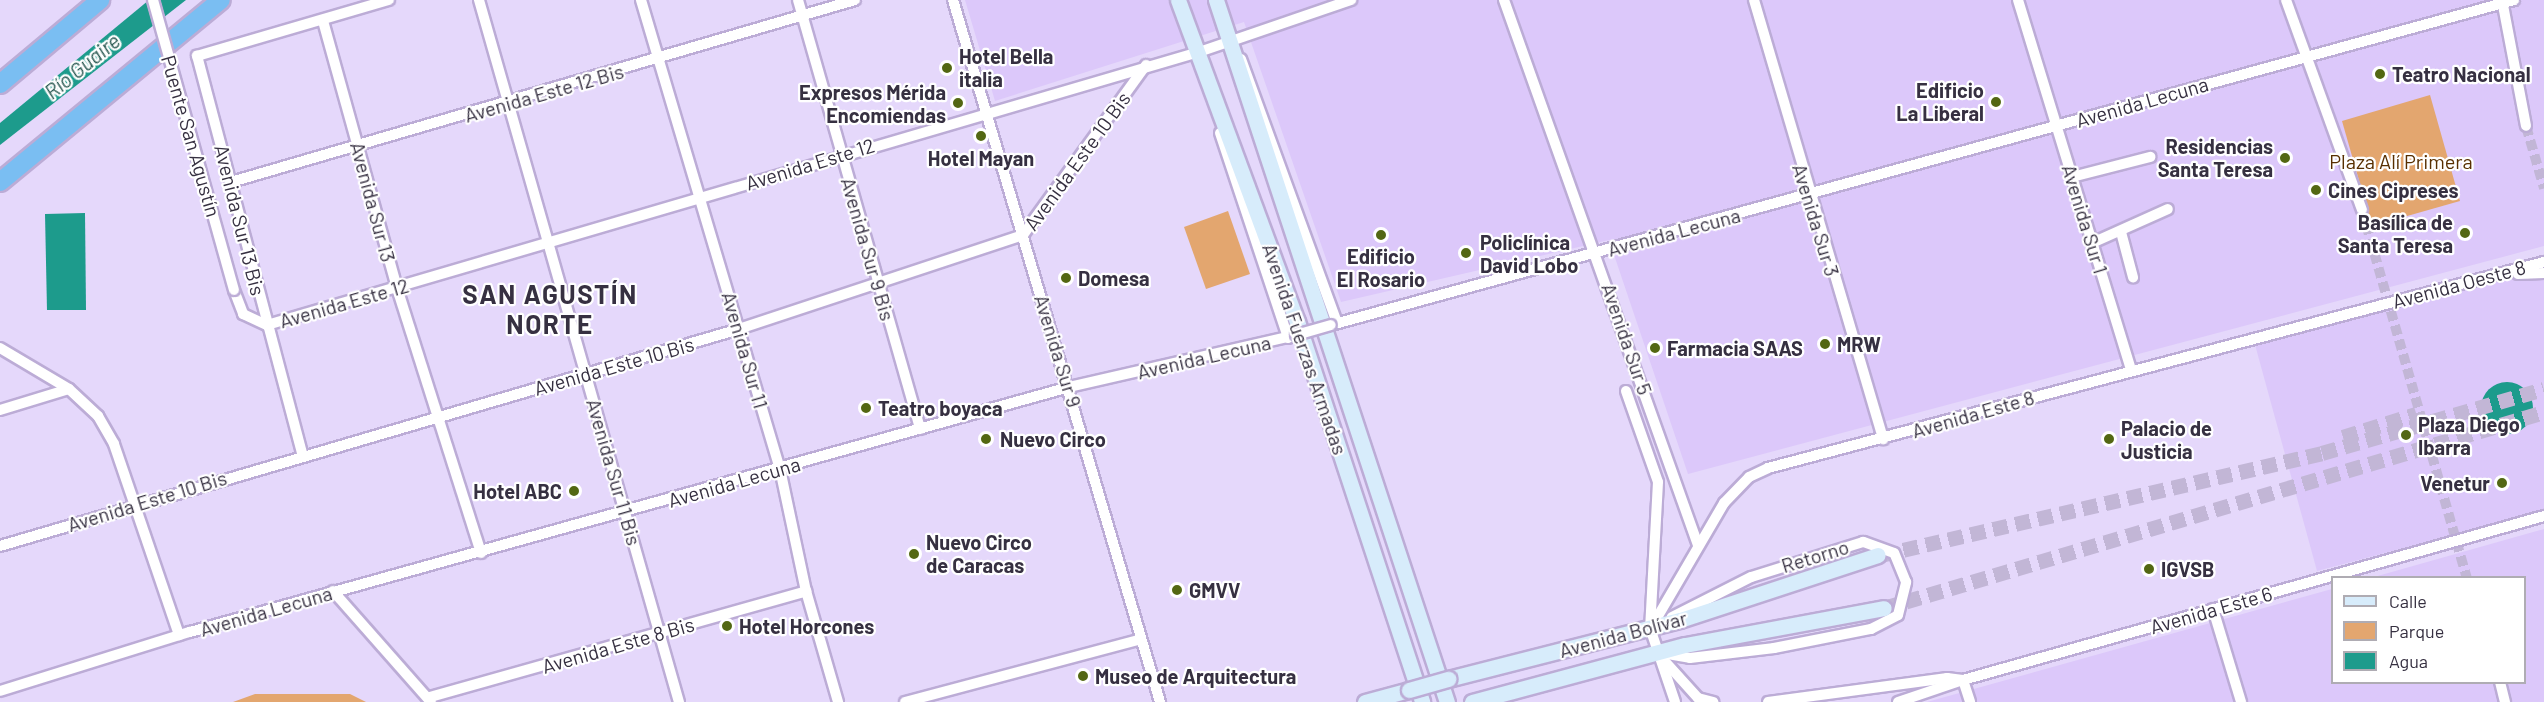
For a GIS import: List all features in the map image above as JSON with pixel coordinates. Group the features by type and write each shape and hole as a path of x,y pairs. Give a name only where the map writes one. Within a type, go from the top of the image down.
{"highway":[{"path":"0,84 100,0"},
{"path":"0,182 221,0"}],"main road":[{"name":"Avenida Fuerzas Armadas","path":"1178,0 1297,321 1422,702"},
{"name":"Avenida Fuerzas Armadas","path":"1216,0 1447,702"},
{"name":"Avenida Bolívar","path":"1365,702 1650,628 1878,555"},
{"name":"Avenida Bolívar","path":"1472,702 1657,652 1884,608"}],"street":[{"name":"Puente San Agustín","path":"153,0 234,290 243,314 267,325"},
{"path":"323,21 389,0"},
{"name":"Avenida Sur 11 Bis","path":"479,0 679,702"},
{"name":"Avenida Sur 11","path":"641,0 780,469 806,591 838,702"},
{"name":"Avenida Sur 9 Bis","path":"798,0 920,429"},
{"name":"Avenida Este 12 Bis","path":"231,182 359,148 855,0"},
{"name":"Avenida Sur 9","path":"953,0 1069,387 1160,702"},
{"name":"Avenida Este 12","path":"267,325 549,245 840,153 988,114 1198,52 1351,0"},
{"name":"Avenida Sur 5","path":"1503,0 1597,252 1698,544"},
{"name":"Avenida Sur 3","path":"1754,0 1809,196 1883,439"},
{"name":"Avenida Sur 1","path":"2018,0 2131,369"},
{"path":"2286,0 2362,210"},
{"path":"2506,1 2526,126"},
{"name":"Avenida Lecuna","path":"0,691 180,635 333,591 481,553 1069,387 1292,337 1809,196 2506,1"},
{"name":"Avenida Sur 13 Bis","path":"302,453 197,56 323,21"},
{"name":"Avenida Sur 13","path":"323,21 397,288 436,417 481,553"},
{"path":"1230,40 1247,69 1334,324"},
{"path":"1198,52 1200,72 1292,337"},
{"name":"Avenida Este 10 Bis","path":"0,546 302,453 586,375 739,329 878,285 1023,235 1146,66"},
{"path":"2072,177 2150,157"},
{"path":"2092,243 2121,232 2168,209"},
{"path":"2121,232 2133,277"},
{"name":"Avenida Oeste 8","path":"2374,306 2544,262"},
{"path":"2487,277 2544,273"},
{"name":"Avenida Este 8","path":"1650,628 1724,503 1749,477 2131,369 2374,306"},
{"path":"0,348 69,389 98,416 114,444 180,635"},
{"path":"0,410 69,389"},
{"path":"1626,391 1659,496 1650,565 1650,628 1675,702"},
{"name":"Avenida Este 6","path":"1898,702 1963,681 2544,516"},
{"name":"Retorno","path":"1650,628 1751,577 1841,546 1879,544 1901,566 1905,597 1898,615 1871,629 1690,658 1657,652"},
{"path":"333,591 430,700"},
{"name":"Avenida Este 8 Bis","path":"430,700 806,591"},
{"path":"2214,609 2241,702"},
{"path":"905,702 1141,639"},
{"path":"1657,652 1698,698 1713,702"},
{"name":"Avenida Este 6","path":"1768,702 1947,678 1963,681"},
{"path":"1963,681 1970,702"},
{"path":"2500,684 2505,702"}],"shaded area":[{"path":"965,0 2544,0 2544,246 1688,474 1609,240 1341,302 1244,22 995,101"},
{"name":"Plaza Diego Ibarra","path":"2544,265 2544,511 2317,571 2254,341"},
{"path":"2544,529 2544,702 1927,702 2331,589 2331,684 2526,684 2526,576 2378,576"}],"green space":[{"name":"Plaza Alí Primera","path":"2430,95 2460,201 2372,226 2342,121"},
{"path":"1228,211 1250,274 1206,289 1184,227"},
{"path":"255,694 350,694 366,702 233,702"}],"water":[{"name":"Río Guaire","path":"149,0 186,0 0,145 0,123"},
{"path":"85,213 86,310 47,310 45,214"},
{"path":"2507,382 2517,384 2525,390 2531,398 2533,408 2531,418 2525,426 2517,432 2507,434 2497,432 2489,426 2483,418 2481,408 2483,398 2489,390 2497,384"}],"tunnel":[{"path":"2526,126 2544,188"},
{"path":"2362,210 2466,576"},
{"path":"1881,555 2322,453 2544,389"},
{"path":"1884,608 2544,412"},
{"path":"2343,437 2416,414"}],"place":[{"name":"Hotel Bella italia","path":"947,68"},
{"name":"Teatro Nacional","path":"2380,74"},
{"name":"Edificio La Liberal","path":"1996,102"},
{"name":"Expresos Mérida Encomiendas","path":"958,103"},
{"name":"Hotel Mayan","path":"981,136"},
{"name":"Residencias Santa Teresa","path":"2285,158"},
{"name":"Cines Cipreses","path":"2316,190"},
{"name":"Basílica de Santa Teresa","path":"2465,233"},
{"name":"Edificio El Rosario","path":"1381,235"},
{"name":"Policlínica David Lobo","path":"1466,253"},
{"name":"Domesa","path":"1066,278"},
{"name":"MRW","path":"1825,344"},
{"name":"Farmacia SAAS","path":"1655,348"},
{"name":"Teatro boyaca","path":"866,408"},
{"name":"Plaza Diego Ibarra","path":"2406,435"},
{"name":"Nuevo Circo","path":"986,439"},
{"name":"Palacio de Justicia","path":"2109,439"},
{"name":"Venetur","path":"2502,483"},
{"name":"Hotel ABC","path":"574,491"},
{"name":"Nuevo Circo de Caracas","path":"914,554"},
{"name":"IGVSB","path":"2149,569"},
{"name":"GMVV","path":"1177,590"},
{"name":"Hotel Horcones","path":"727,626"},
{"name":"Museo de Arquitectura","path":"1083,676"}],"district":[{"name":"SAN AGUSTÍN NORTE","path":"550,309"}]}
